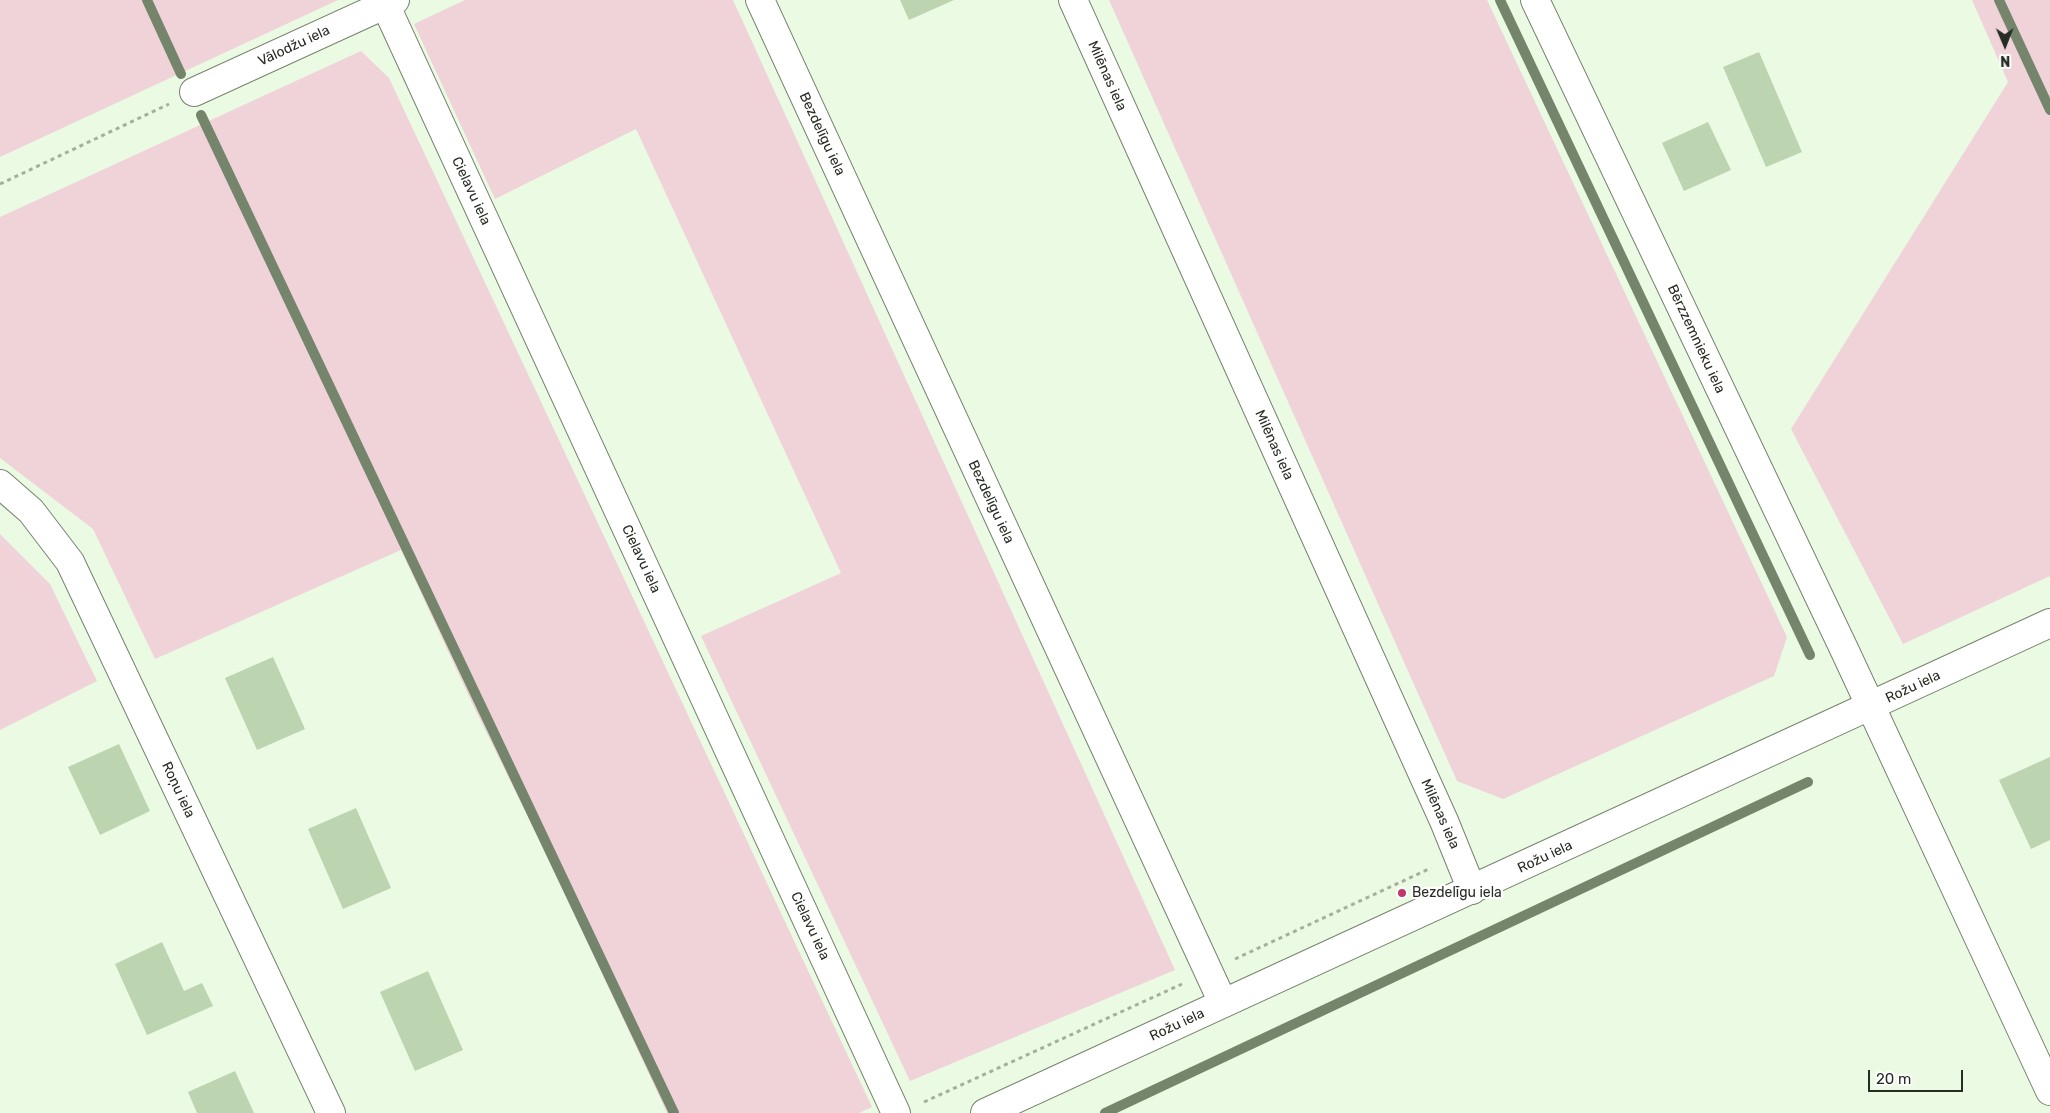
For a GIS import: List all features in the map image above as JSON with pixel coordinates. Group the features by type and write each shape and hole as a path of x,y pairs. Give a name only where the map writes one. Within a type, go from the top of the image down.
{"street":[{"name":"Bezdelīgu iela","path":"760,0 1223,1003"},
{"name":"Milēnas iela","path":"1072,0 1460,858 1472,890"},
{"name":"Bērzzemnieku iela","path":"1535,0 1857,678 2050,1091"},
{"name":"Vālodžu iela","path":"194,92 390,2"},
{"name":"Cielavu iela","path":"390,2 907,1109"},
{"name":"Roņu iela","path":"0,484 31,511 70,562 331,1113"},
{"name":"Rožu iela","path":"985,1113 2050,623"}],"path":[{"path":"0,184 194,92"},
{"path":"907,1109 1439,864 1460,858"}],"shaded area":[{"path":"0,0 338,0 0,157"},
{"path":"465,0 733,0 1175,970 910,1081 701,636 841,573 636,129 495,199 414,24"},
{"path":"1109,0 1487,0 1787,637 1774,676 1503,799 1457,781"},
{"path":"1972,0 2050,0 2050,576 1903,644 1791,429 2008,82"},
{"path":"361,51 389,78 872,1107 859,1113 667,1113 401,550 155,659 93,529 0,458 0,217"},
{"path":"0,534 50,584 97,681 0,730"}],"building":[{"path":"900,0 954,0 909,20"},
{"path":"1759,52 1802,152 1766,167 1723,67"},
{"path":"1708,122 1731,170 1684,191 1662,143"},
{"path":"273,657 305,729 257,750 225,678"},
{"path":"119,744 150,811 100,835 68,767"},
{"path":"2050,757 2050,840 2031,849 1999,780"},
{"path":"356,808 391,888 343,909 308,829"},
{"path":"162,942 184,991 202,983 213,1006 147,1035 115,964"},
{"path":"428,971 463,1050 415,1071 380,992"},
{"path":"235,1071 254,1113 197,1113 188,1092"}],"waterway":[{"path":"147,0 181,74"},
{"path":"1500,0 1810,655"},
{"path":"1999,0 2050,110"},
{"path":"201,115 674,1113"},
{"path":"1105,1113 1808,782"}],"place":[{"name":"Bezdelīgu iela","path":"1402,893"}]}
